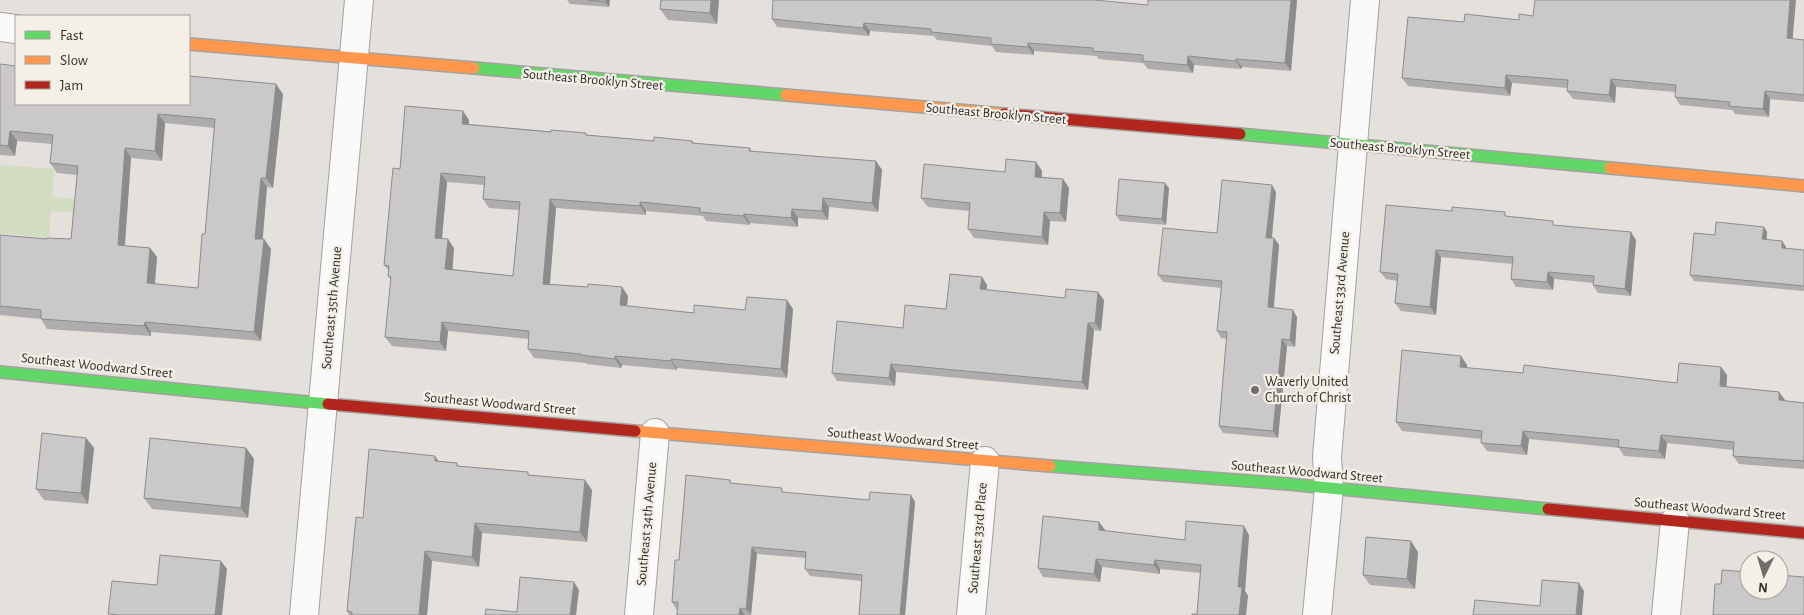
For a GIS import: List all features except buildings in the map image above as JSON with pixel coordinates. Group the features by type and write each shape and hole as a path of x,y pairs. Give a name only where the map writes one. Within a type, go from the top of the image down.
{"street":[{"name":"Southeast 35th Avenue","path":"304,615 359,0"},
{"name":"Southeast 33rd Avenue","path":"1317,615 1329,488 1327,457 1365,0"},
{"path":"0,27 15,29"},
{"name":"Southeast Brooklyn Street","path":"190,44 1352,144 1804,186"},
{"name":"Southeast Woodward Street","path":"0,372 323,404 985,461 1329,488 1804,532"},
{"name":"Southeast 34th Avenue","path":"638,615 655,432"},
{"name":"Southeast 33rd Place","path":"971,615 985,461"},
{"path":"1666,615 1675,521"}],"green space":[{"path":"0,165 54,169 52,197 84,200 83,213 51,211 49,238 0,233"}],"traffic: fast":[{"path":"474,68 786,95"},
{"path":"1240,134 1610,168"},
{"path":"0,372 328,404"},
{"path":"1050,466 1288,484 1548,509"}],"traffic: slow":[{"path":"190,44 474,68"},
{"path":"786,95 1004,114"},
{"path":"1610,168 1804,186"},
{"path":"635,431 1050,466"}],"traffic: jam":[{"path":"1004,114 1240,134"},
{"path":"328,404 635,431"},
{"path":"1548,509 1804,533"}],"place":[{"name":"Waverly United Church of Christ","path":"1255,390"}]}
